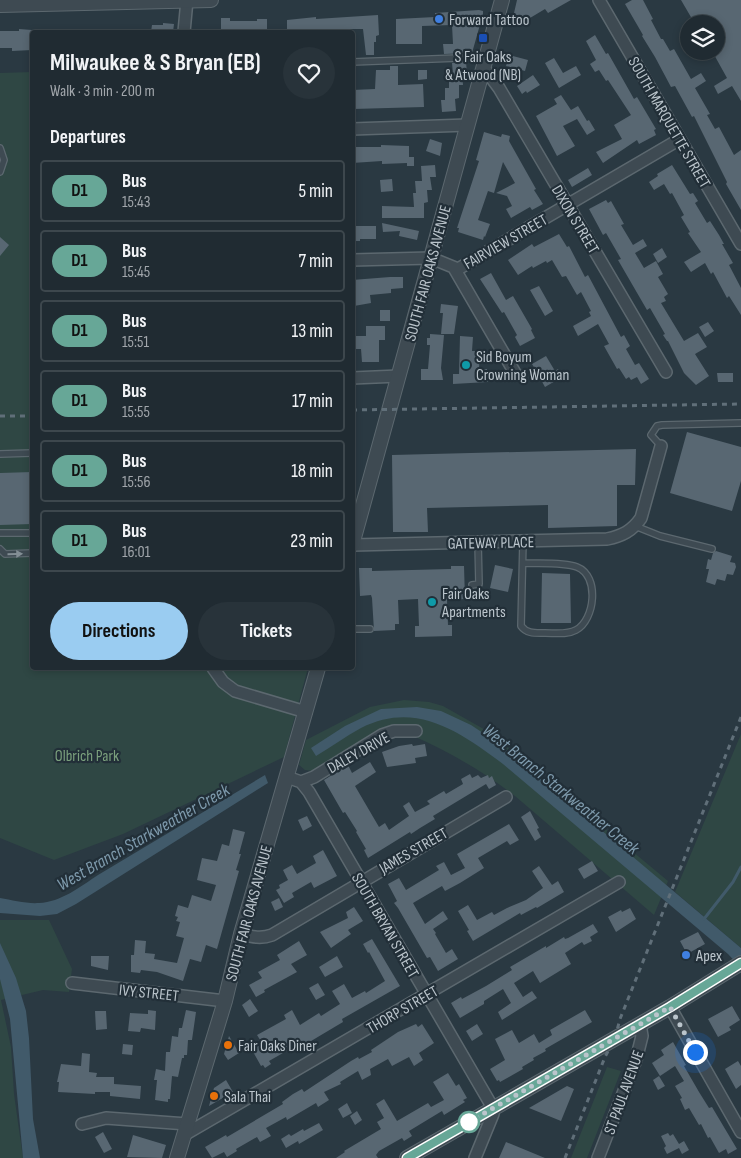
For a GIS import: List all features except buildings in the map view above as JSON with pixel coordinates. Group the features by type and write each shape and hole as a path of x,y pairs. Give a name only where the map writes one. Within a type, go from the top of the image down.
{"street":[{"path":"184,30 187,0"},
{"path":"0,5 77,1 212,0"},
{"name":"SOUTH FAIR OAKS AVENUE","path":"355,538 502,0"},
{"name":"SOUTH MARQUETTE STREET","path":"599,0 741,244"},
{"name":"DIXON STREET","path":"485,64 487,72 499,88 666,372"},
{"path":"355,128 468,125"},
{"name":"FAIRVIEW STREET","path":"431,258 458,269 680,139"},
{"path":"355,260 431,258"},
{"path":"454,268 515,373"},
{"path":"355,378 399,376"},
{"path":"631,529 641,518 661,446"},
{"name":"GATEWAY PLACE","path":"355,545 607,539 618,537 631,529"},
{"path":"214,670 223,682 235,691 306,712"},
{"name":"SOUTH FAIR OAKS AVENUE","path":"177,1158 225,1001 241,934 317,670"},
{"name":"DALEY DRIVE","path":"301,782 314,777 382,735 394,731 416,731"},
{"path":"287,777 301,782"},
{"name":"SOUTH BRYAN STREET","path":"301,782 309,792 493,1108"},
{"name":"JAMES STREET","path":"241,934 257,938 272,935 506,797"},
{"name":"THORP STREET","path":"185,1130 426,995 619,882"},
{"path":"407,1158 670,1007 738,965"},
{"name":"IVY STREET","path":"72,983 225,1001"},
{"path":"670,1007 736,1112 741,1132"},
{"name":"ST PAUL AVENUE","path":"598,1158 636,1060 642,1036 640,1024"},
{"path":"475,1158 493,1114 493,1108"},
{"path":"82,1124 106,1118 185,1130"}],"lane":[{"path":"355,62 485,64"},
{"path":"0,148 4,160 0,172"},
{"path":"661,446 651,435 657,426 741,423"},
{"path":"0,454 30,454"},
{"path":"631,529 712,549"},
{"path":"0,534 30,533"},
{"path":"523,563 568,565 579,568 587,575 591,585 591,603 588,617 583,625 577,630 570,632 537,633 528,632 521,626 523,563 524,541"},
{"path":"472,585 478,584 478,542"},
{"path":"0,549 5,554 30,554"},
{"path":"355,629 370,630"}],"green space":[{"name":"Olbrich Park","path":"30,72 30,670 307,670 284,757 123,834 54,860 0,838 0,73"},
{"path":"404,700 429,702 443,706 489,732 668,881 654,915 515,796 465,762 411,735 410,725 389,728 313,771 305,770 299,765 306,740 370,707"},
{"path":"741,734 741,948 675,892"},
{"path":"0,920 49,920 72,969 69,992 43,990 1,1000 11,1047 14,1094 23,1158 0,1158"},
{"path":"607,1067 621,1071 587,1158 571,1158"}],"water":[{"path":"417,707 441,711 471,725 498,743 741,948 741,968 728,954 503,764 454,731 419,719 400,717 381,720 361,728 316,756 311,748 345,726 381,709"},
{"path":"265,775 268,783 76,904 57,914 40,916 0,913 0,898 39,903 55,900 70,893"},
{"path":"0,943 16,978 26,1011 33,1119 40,1158 23,1158 10,1019 0,979"}],"waterway":[{"path":"704,919 733,882 741,867"}],"railway":[{"path":"355,410 741,404"},
{"path":"0,416 30,416"},
{"path":"565,1158 605,1057 615,1038 620,1019 741,717"}],"bus line":[{"name":"D1","path":"407,1158 670,1007 741,963"}],"place":[{"name":"Forward Tattoo","path":"439,19"},
{"name":"S Fair Oaks & Atwood (NB)","path":"483,38"},
{"name":"Sid Boyum Crowning Woman","path":"466,365"},
{"name":"Fair Oaks Apartments","path":"432,602"},
{"name":"Apex","path":"686,955"},
{"name":"Fair Oaks Diner","path":"228,1045"},
{"name":"Sala Thai","path":"214,1096"}],"route":[{"path":"469,1122 670,1007 695,1052"}],"water label":[{"name":"West Branch Starkweather Creek","path":"561,789"},
{"name":"West Branch Starkweather Creek","path":"143,837"}]}
